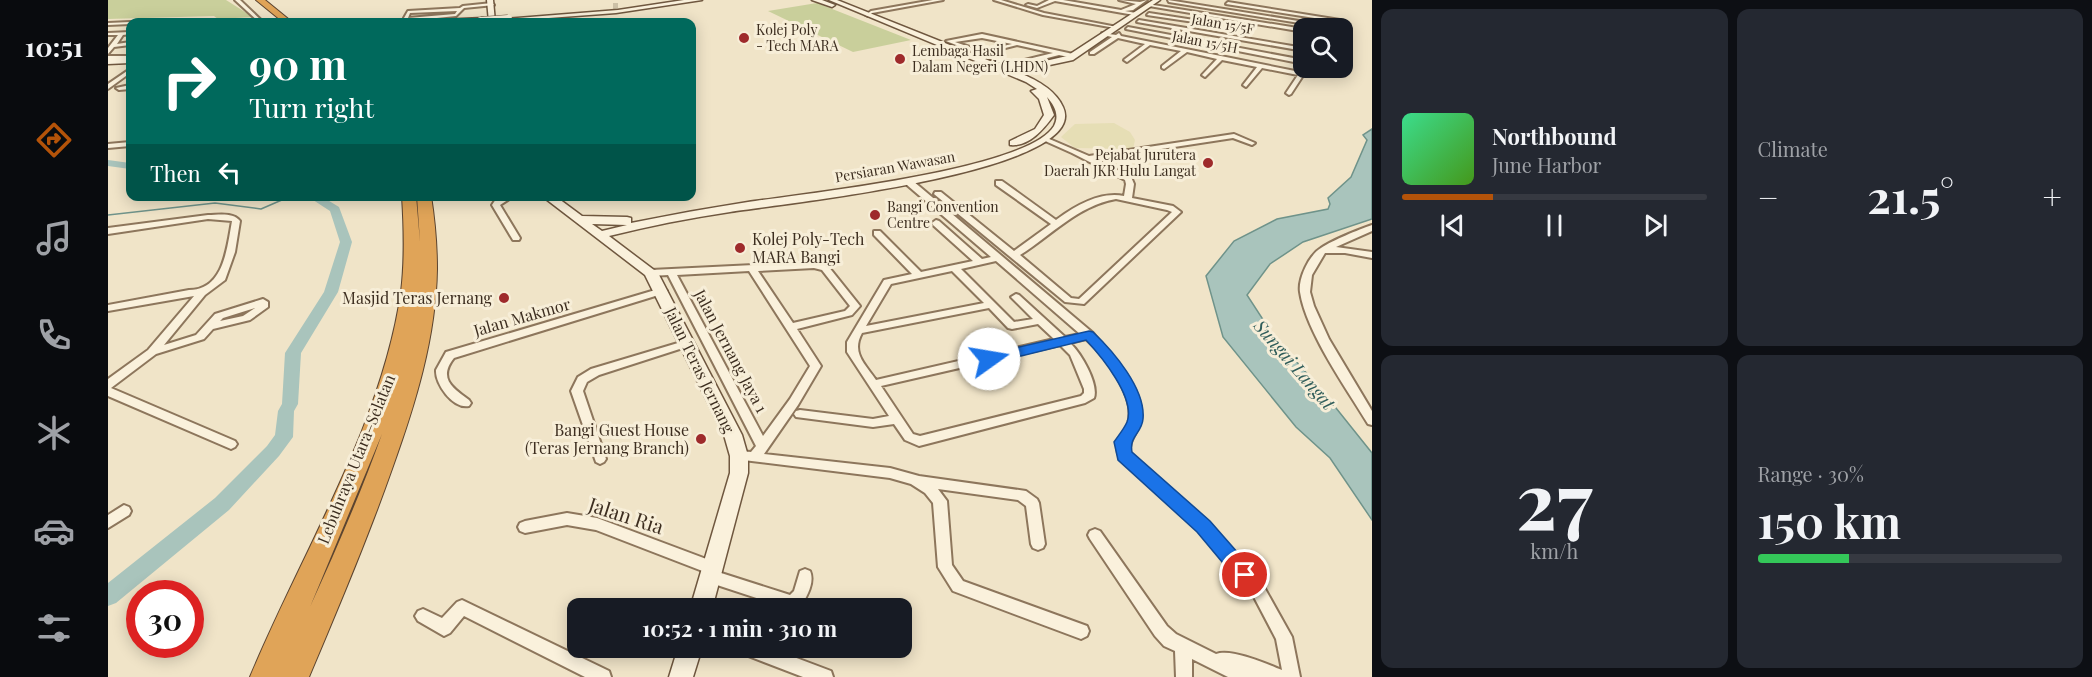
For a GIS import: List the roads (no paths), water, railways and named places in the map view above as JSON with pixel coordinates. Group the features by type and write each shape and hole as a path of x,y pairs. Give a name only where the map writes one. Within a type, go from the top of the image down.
{"highway":[{"path":"250,0 271,18"},
{"path":"260,0 283,18"},
{"path":"272,10 289,18"},
{"name":"Lebuhraya Utara–Selatan","path":"265,677 373,427 394,362 404,326 410,286 413,246 409,201"},
{"name":"Lebuhraya Utara–Selatan","path":"293,677 345,563 398,426 426,315 429,239 425,201"}],"main road":[{"path":"617,9 678,0"},
{"path":"507,18 699,0"},
{"path":"815,0 832,2"},
{"name":"Persiaran Wawasan","path":"596,233 629,224 770,197 881,181 914,179 962,164 1025,139 1052,135 1060,124 1059,106 1046,90 1012,71 868,15 821,0"},
{"path":"491,2 494,18"},
{"name":"Persiaran Wawasan","path":"629,224 948,175 988,163 1042,135 1049,115 1043,99 1012,71 832,2"},
{"path":"1012,71 1062,61 1073,56 1115,27 1137,18 1145,3 1158,3"},
{"path":"927,38 949,41"},
{"path":"108,60 126,59"},
{"path":"753,206 770,197 796,199"},
{"name":"Jalan Teras Jernang","path":"553,201 651,273 688,342 733,435 752,453 739,473 704,598"},
{"path":"578,220 629,224"},
{"path":"626,254 616,238 629,224"},
{"path":"681,677 687,658"}],"street":[{"path":"237,0 257,18"},
{"path":"857,11 931,0"},
{"path":"868,15 941,0"},
{"path":"998,0 1043,14 1115,27"},
{"path":"1010,0 1037,7 1052,0 1085,2 1126,10 1145,3"},
{"path":"1121,0 1145,3"},
{"path":"1149,14 1158,3 1169,0 1293,21"},
{"path":"406,18 408,12 460,9 491,2"},
{"path":"1069,16 1085,2"},
{"name":"Jalan 15/5F","path":"1085,2 1137,18 1293,48"},
{"path":"1218,2 1335,18"},
{"path":"1158,3 1293,29"},
{"path":"427,18 456,15 460,9"},
{"path":"1106,22 1122,12"},
{"path":"1092,53 1128,28 1137,18 1149,14 1194,21"},
{"path":"108,24 126,23"},
{"path":"1128,28 1293,60"},
{"path":"108,52 122,33"},
{"path":"108,34 126,33"},
{"name":"Jalan 15/5H","path":"1104,34 1293,72"},
{"path":"949,41 979,36 1073,56"},
{"path":"949,41 1012,65 1060,53"},
{"path":"111,46 126,44"},
{"path":"979,53 1019,44"},
{"path":"1127,60 1149,44"},
{"path":"1164,67 1185,51"},
{"path":"1205,75 1221,58"},
{"path":"1246,85 1261,66"},
{"path":"108,87 126,73"},
{"path":"1289,93 1298,78"},
{"path":"119,88 126,87"},
{"path":"1042,135 1128,179 1130,184 1128,198"},
{"path":"1088,158 1234,136 1252,143"},
{"path":"108,146 126,144"},
{"path":"914,179 998,258 1089,335 1111,358 1130,394 1136,412 1135,422 1122,442 1124,455 1204,527 1259,592 1284,637 1292,677"},
{"path":"999,183 1056,224"},
{"path":"938,194 1068,300 1081,302 1176,213 1170,207 1128,198 1108,197 1087,203 1014,255"},
{"path":"501,201 496,204 516,238"},
{"path":"108,231 208,217 235,219 231,252 220,280 202,293 152,352 108,385"},
{"path":"936,223 980,262"},
{"path":"1372,228 1323,249 1317,255 1305,290 1312,316 1372,421"},
{"path":"877,234 918,274"},
{"path":"1323,249 1372,255"},
{"path":"998,258 887,282 852,342 852,352 913,440 1085,399 1090,395 1090,389 1075,353 1016,297"},
{"path":"651,273 820,266 825,268 855,306 848,313 790,327"},
{"path":"954,267 1012,326 1041,320"},
{"path":"752,268 816,366 794,402 752,453"},
{"path":"1013,271 1029,268"},
{"name":"Jalan Jernang Jaya 1","path":"670,272 752,453"},
{"name":"Jalan Makmor","path":"465,403 445,387 441,380 441,370 450,355 662,291"},
{"path":"108,308 189,293 202,293"},
{"path":"858,331 990,305"},
{"path":"152,352 200,337 209,327"},
{"path":"874,384 1089,335"},
{"path":"600,459 577,391 582,380 595,372 688,342"},
{"path":"108,391 231,444"},
{"path":"800,414 873,423 897,419"},
{"path":"752,453 1021,495 1032,503 1038,544"},
{"path":"915,480 930,489 940,501 945,567 958,586 1081,631"},
{"path":"108,522 124,511"},
{"name":"Jalan Ria","path":"525,527 567,519 597,524 790,602 796,601 801,593 804,576"},
{"path":"1095,535 1161,631 1183,647 1214,659 1246,677"},
{"path":"423,616 444,628 462,607 603,677"},
{"path":"1183,647 1184,677"},
{"path":"775,658 825,677"},
{"path":"1214,659 1240,663 1279,677"}],"water":[{"name":"Sungai Langat","path":"1372,129 1372,219 1303,242 1270,264 1247,295 1273,335 1372,453 1372,520 1330,458 1296,427 1223,337 1206,276 1234,241 1277,219 1328,209 1330,204 1328,198 1351,177 1367,140 1363,135"}],"waterway":[{"path":"108,163 126,165"},
{"path":"108,215 215,203 261,209 279,201"},
{"path":"108,596 222,504 284,437 286,411 290,404 293,353 331,292 346,242 335,209 321,201"}],"tunnel":[{"path":"613,7 618,7"}],"place":[{"name":"Kolej Poly - Tech MARA","path":"744,38"},
{"name":"Lembaga Hasil Dalam Negeri (LHDN)","path":"900,59"},
{"name":"Pejabat Jurutera Daerah JKR Hulu Langat","path":"1208,163"},
{"name":"Bangi Convention Centre","path":"875,215"},
{"name":"Kolej Poly-Tech MARA Bangi","path":"740,248"},
{"name":"Masjid Teras Jernang","path":"504,298"},
{"name":"Bangi Guest House (Teras Jernang Branch)","path":"701,439"}]}
